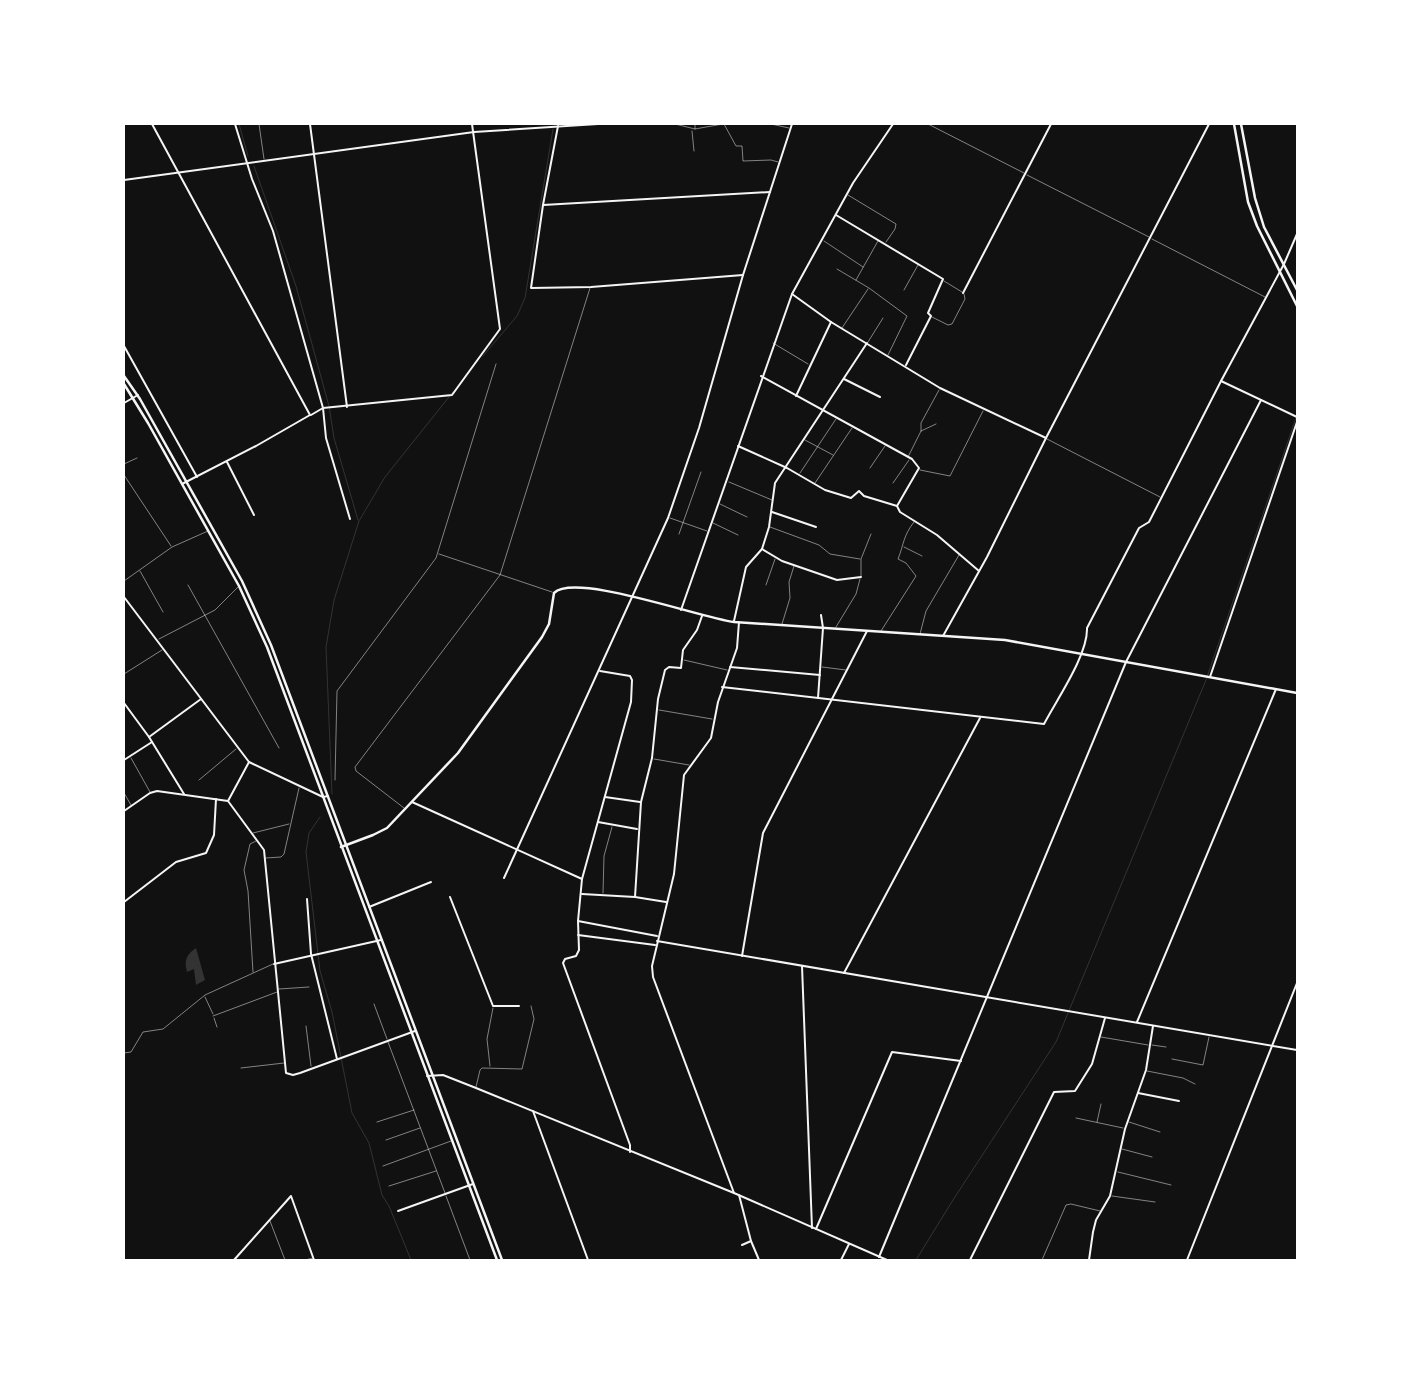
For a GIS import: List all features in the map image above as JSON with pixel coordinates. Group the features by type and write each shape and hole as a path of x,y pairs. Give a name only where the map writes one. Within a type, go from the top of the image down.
{"main road":[{"path":"1234,124 1248,202 1257,226 1297,306"},
{"path":"1241,124 1255,198 1264,227 1297,290"},
{"path":"124,376 138,395 242,581 271,645 502,1259"},
{"path":"124,384 239,586 267,647 497,1260"},
{"path":"341,847 373,836 387,828 458,753 542,637 549,624 554,592 571,586 632,595 702,616 734,622 1005,640 1297,693"}],"street":[{"path":"152,124 310,415"},
{"path":"236,124 246,162 273,231 323,408 326,438 350,519"},
{"path":"310,124 348,407"},
{"path":"182,484 226,462 323,408 348,407 452,395 500,329 472,124"},
{"path":"124,180 474,132 598,124"},
{"path":"504,878 668,518 699,428 743,275 792,124"},
{"path":"681,610 773,343 792,294 869,157 893,124"},
{"path":"963,293 1051,124"},
{"path":"943,636 979,571 1209,124"},
{"path":"558,126 543,205 531,288 591,287 743,275"},
{"path":"543,205 770,192"},
{"path":"836,215 943,279 928,313 931,316 906,365"},
{"path":"722,687 1044,724 1081,654 1087,637 1087,628 1139,528 1149,522 1162,498 1221,381 1284,264 1297,234"},
{"path":"792,294 831,322 906,365 940,388 985,407 1046,438"},
{"path":"796,396 831,322"},
{"path":"734,622 746,567 762,549 769,527 775,483 787,468 867,343"},
{"path":"124,346 197,477"},
{"path":"762,376 909,458 919,466 897,506"},
{"path":"844,379 880,397"},
{"path":"1221,381 1296,416"},
{"path":"124,403 138,395"},
{"path":"879,1257 988,999 1126,662 1261,400"},
{"path":"1208,676 1297,422"},
{"path":"738,446 787,468 825,490 849,498 859,491 864,496 897,506 900,512 937,535 959,556 979,571"},
{"path":"226,462 254,515"},
{"path":"772,512 816,527"},
{"path":"762,549 794,565 836,580 861,577"},
{"path":"124,597 249,762 323,797 328,796"},
{"path":"818,698 823,628 821,615"},
{"path":"635,897 641,802 652,758 657,710 665,670 681,668 683,650 697,630 702,616"},
{"path":"734,1193 653,976 652,966 656,941 675,866 684,775 689,765 707,746 722,687 737,648 738,622"},
{"path":"742,956 763,833 867,631"},
{"path":"730,667 820,675"},
{"path":"599,671 630,676 632,680 631,702 627,723 582,879 578,921 579,950 576,956 565,959 563,963 630,1144 630,1152"},
{"path":"1137,1022 1276,689"},
{"path":"149,737 201,699"},
{"path":"124,703 149,737 184,794"},
{"path":"844,973 980,718"},
{"path":"124,760 152,742"},
{"path":"228,801 249,762"},
{"path":"124,811 150,793 157,791 228,801 264,850 284,1063 289,1075 312,1069 416,1031"},
{"path":"605,797 641,802"},
{"path":"124,902 176,862 206,853 214,835 216,799"},
{"path":"412,802 582,879"},
{"path":"598,822 638,829"},
{"path":"369,907 431,882"},
{"path":"582,894 635,897 667,902"},
{"path":"450,897 494,1006 519,1006"},
{"path":"307,899 313,956 338,1059"},
{"path":"578,921 658,936"},
{"path":"578,935 656,945"},
{"path":"274,964 382,940"},
{"path":"656,941 988,999 1137,1022 1297,1050"},
{"path":"802,966 812,1228"},
{"path":"1187,1260 1297,983"},
{"path":"970,1260 1054,1092 1074,1091 1092,1064 1101,1037 1104,1018"},
{"path":"1089,1260 1092,1232 1110,1196 1127,1122 1146,1070 1153,1026"},
{"path":"816,1229 892,1052 962,1061"},
{"path":"427,1076 432,1074 443,1075 476,1088 739,1195 887,1260"},
{"path":"1138,1093 1179,1101"},
{"path":"533,1111 588,1260"},
{"path":"398,1211 473,1184"},
{"path":"739,1195 751,1242 759,1260"},
{"path":"234,1260 290,1196 313,1259"},
{"path":"742,1245 751,1242"},
{"path":"841,1260 849,1244"},
{"path":"497,1260 502,1259"}],"lane":[{"path":"259,124 264,160"},
{"path":"626,124 650,124"},
{"path":"674,124 691,129 724,124 736,146 742,146 743,161 772,160 779,163"},
{"path":"695,124 695,129"},
{"path":"771,124 790,129"},
{"path":"928,124 1266,298"},
{"path":"691,129 694,151"},
{"path":"847,195 896,224 895,230 885,244"},
{"path":"822,240 863,267"},
{"path":"856,280 879,240"},
{"path":"904,290 919,264"},
{"path":"837,268 908,316 888,355"},
{"path":"931,316 948,325 952,324 965,299 963,293 946,284 943,279"},
{"path":"405,809 356,771 355,767 501,574 591,287"},
{"path":"842,328 869,288"},
{"path":"867,343 883,318"},
{"path":"773,343 810,366"},
{"path":"335,780 337,691 437,553 496,364"},
{"path":"893,483 909,458 921,431 921,423 940,388"},
{"path":"918,470 950,476 985,407"},
{"path":"799,475 837,418"},
{"path":"921,431 936,424"},
{"path":"814,483 852,427"},
{"path":"1046,438 1162,498"},
{"path":"805,440 834,455"},
{"path":"870,468 886,445"},
{"path":"124,464 137,458"},
{"path":"679,534 701,472"},
{"path":"124,475 172,547"},
{"path":"727,481 773,501"},
{"path":"719,504 747,517"},
{"path":"668,518 708,532"},
{"path":"881,632 916,576 906,563 898,559 903,546 903,538 915,521"},
{"path":"712,522 738,535"},
{"path":"769,527 820,545 830,554 861,559"},
{"path":"124,581 172,547 208,531"},
{"path":"835,628 853,600 861,577 861,559 871,534"},
{"path":"903,546 922,556"},
{"path":"437,553 554,592"},
{"path":"920,634 926,611 959,556"},
{"path":"766,585 776,557"},
{"path":"782,625 790,598 789,582 794,565"},
{"path":"139,570 163,612"},
{"path":"156,640 205,616 225,603 242,581"},
{"path":"188,585 279,748"},
{"path":"124,674 163,649"},
{"path":"682,660 728,671"},
{"path":"820,666 848,670"},
{"path":"657,710 715,720"},
{"path":"199,780 238,747"},
{"path":"130,756 150,793"},
{"path":"652,758 689,765"},
{"path":"264,858 283,856 300,786"},
{"path":"124,793 131,805"},
{"path":"252,834 290,823"},
{"path":"603,894 604,856 612,825"},
{"path":"253,974 248,892 244,866 250,844 257,841"},
{"path":"124,1053 131,1052 143,1032 163,1029 205,995 274,964"},
{"path":"213,1016 277,990 309,987"},
{"path":"205,995 217,1027"},
{"path":"374,1004 470,1260"},
{"path":"491,1068 488,1039 494,1006"},
{"path":"476,1088 480,1070 491,1068 522,1069 534,1019 532,1006"},
{"path":"306,1026 312,1069"},
{"path":"1172,1059 1203,1065 1209,1036"},
{"path":"1101,1037 1166,1047"},
{"path":"241,1068 284,1063"},
{"path":"1146,1070 1183,1078 1195,1084"},
{"path":"1097,1122 1101,1104"},
{"path":"377,1122 414,1110"},
{"path":"1076,1118 1125,1129"},
{"path":"1127,1122 1160,1132"},
{"path":"386,1140 420,1128"},
{"path":"383,1166 451,1141"},
{"path":"1121,1149 1152,1157"},
{"path":"389,1186 436,1171"},
{"path":"1116,1172 1171,1185"},
{"path":"1110,1196 1154,1202"},
{"path":"1042,1260 1066,1205 1071,1204 1101,1211"},
{"path":"270,1220 285,1260"},
{"path":"305,1260 313,1259"}],"shaded area":[{"path":"196,948 205,980 196,985 194,969 187,972 186,964 188,956"}],"waterway":[{"path":"239,124 248,156"},
{"path":"483,356 517,316 525,298 553,129"},
{"path":"254,166 296,286 329,406 334,438 358,520"},
{"path":"332,794 326,647 334,600 359,521 385,477 453,392"},
{"path":"916,1260 1056,1042 1206,680 1297,415"},
{"path":"320,817 309,833 306,852 320,971 332,1012 352,1113 369,1143 382,1195 389,1206 411,1260"}]}
